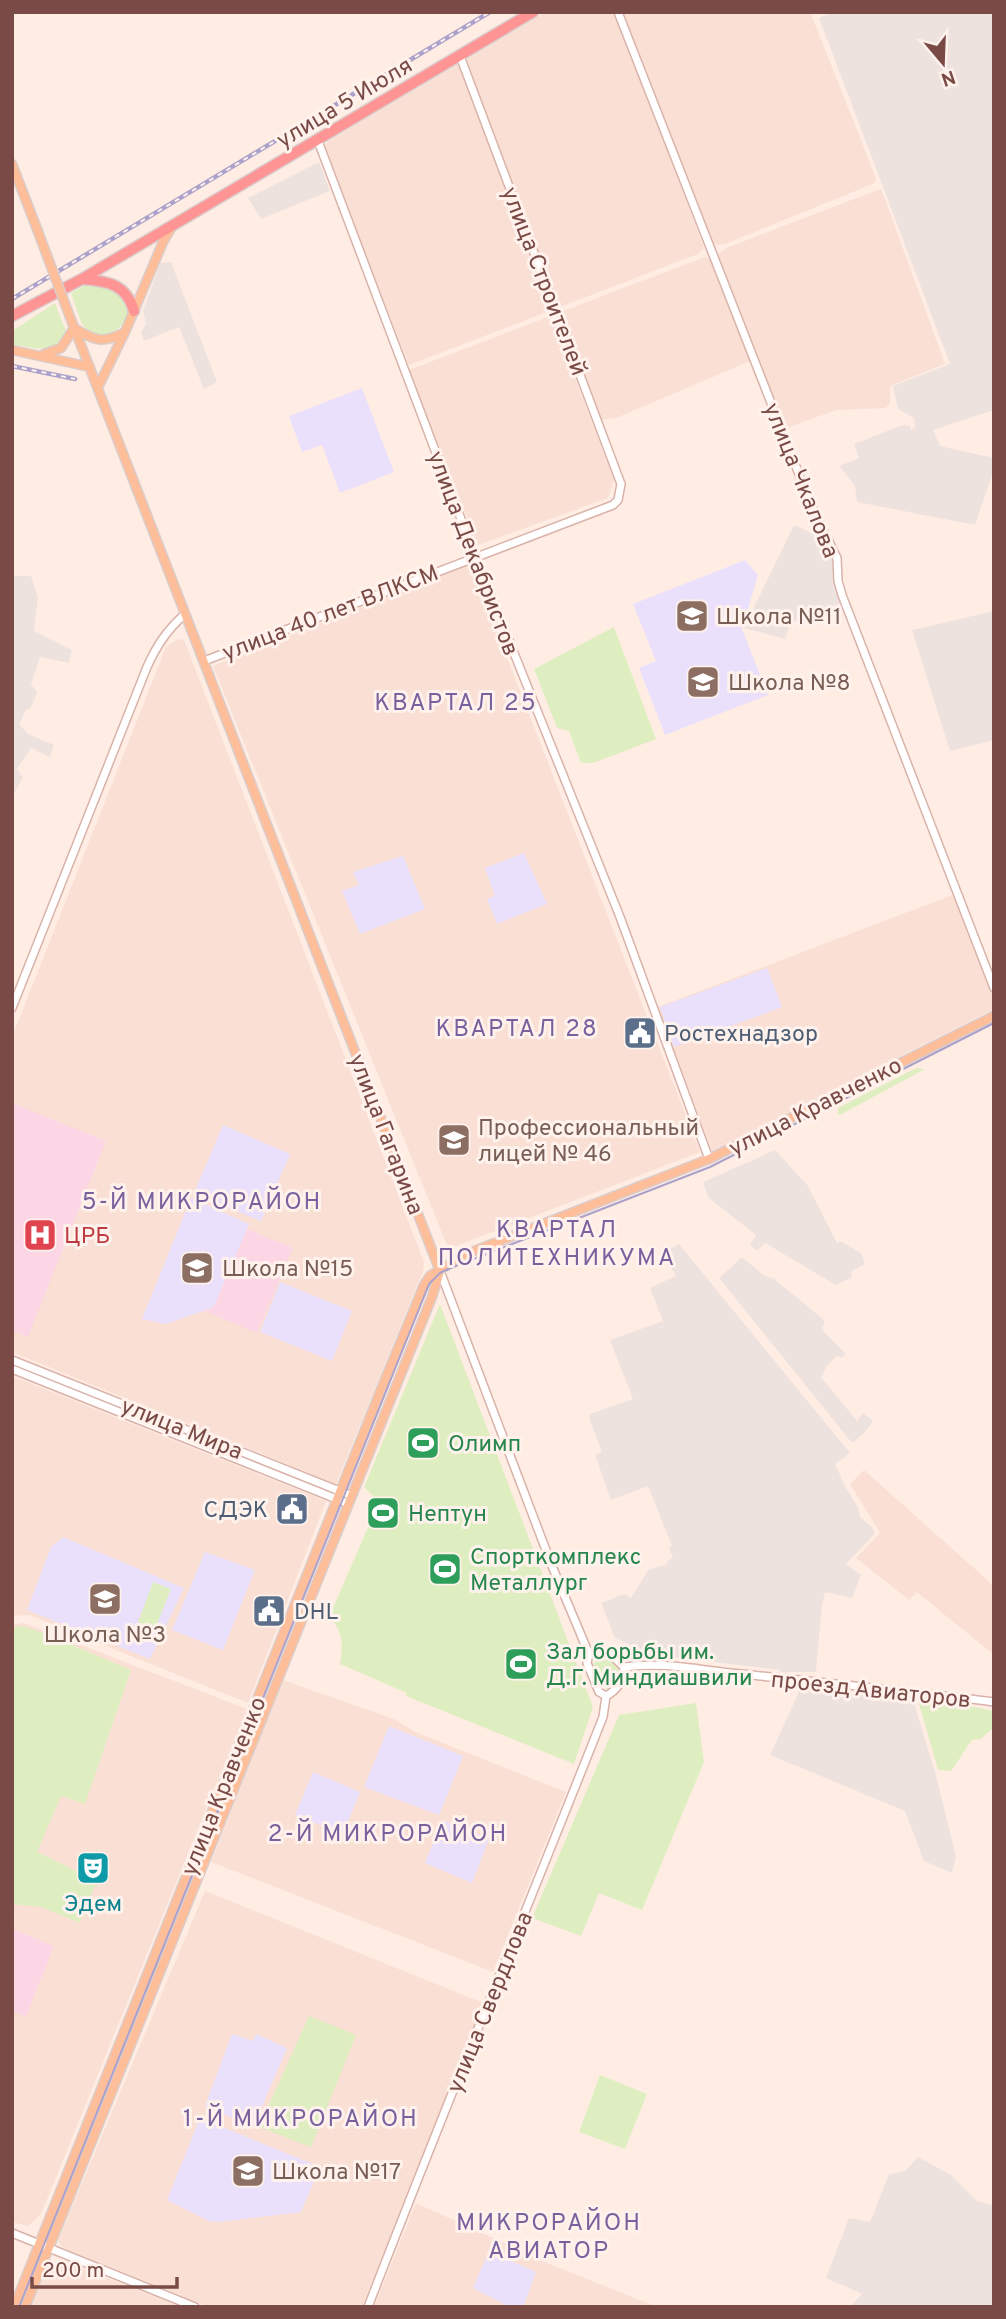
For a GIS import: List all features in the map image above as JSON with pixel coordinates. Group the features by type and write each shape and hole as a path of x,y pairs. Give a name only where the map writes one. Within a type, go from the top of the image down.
{"highway":[{"name":"улица 5 Июля","path":"161,238 174,224 534,12"},
{"path":"12,316 161,238"},
{"path":"82,279 102,280 124,291 134,311"}],"main road":[{"name":"улица Чкалова","path":"618,12 811,505 836,558 842,595 994,988"},
{"name":"улица Строителей","path":"460,56 621,484 618,500 613,505"},
{"name":"улица Декабристов","path":"317,141 475,556 620,917 709,1159"},
{"name":"улица Гагарина","path":"12,163 552,1566 589,1654"},
{"path":"98,387 134,311 161,238"},
{"path":"38,354 54,352 61,348 74,328 95,339 103,340 111,340 125,332"},
{"path":"12,350 90,367"},
{"name":"улица 40 лет ВЛКСМ","path":"204,661 613,505"},
{"path":"12,1008 147,667 159,642 186,614"},
{"name":"улица Кравченко","path":"14,2307 429,1276 464,1255 709,1159 994,1016"},
{"name":"улица Кравченко","path":"26,2307 432,1297 440,1271"},
{"name":"улица Мира","path":"12,1360 109,1404"},
{"name":"улица Мира","path":"12,1369 109,1404 350,1500"},
{"path":"604,1651 617,1658 624,1667 620,1683 615,1691 606,1696 598,1692 589,1670 589,1654 604,1651"},
{"name":"проезд Авиаторов","path":"624,1667 638,1664 994,1702"},
{"name":"улица Свердлова","path":"368,2307 420,2169 553,1846 603,1717 606,1696"},
{"path":"12,2233 195,2307"}],"shaded area":[{"path":"546,12 615,12 704,248 698,254 409,365 324,146"},
{"path":"623,12 810,12 876,178 875,183 725,244 713,243"},
{"path":"834,12 994,12 994,410 933,430 940,446 994,458 994,469 975,525 857,502 855,486 839,466 859,458 854,444 905,424 911,429 915,428 914,418 898,409 893,386 950,364 819,18"},
{"path":"319,162 330,191 261,219 248,198"},
{"path":"880,189 945,364 890,386 890,403 886,408 836,410 789,427 780,416 718,254 726,248"},
{"path":"705,257 714,263 753,360 616,418 601,420 563,311"},
{"path":"171,262 217,382 204,389 179,327 144,341 141,332 146,324 143,311 160,263"},
{"path":"551,316 614,480 608,498 478,545 409,370"},
{"path":"362,388 394,472 340,493 322,445 302,452 289,416"},
{"path":"794,525 825,539 835,565 834,577 841,603 790,623 785,639 744,628"},
{"path":"745,560 758,575 742,629 768,695 665,735 639,668 656,661 633,604"},
{"path":"470,563 700,1152 454,1247 447,1245 442,1233 213,666"},
{"path":"12,576 31,576 38,597 34,631 72,650 69,663 40,657 31,684 37,693 19,724 28,734 54,745 50,757 31,748 17,769 23,777 12,797"},
{"path":"994,611 994,740 950,751 912,630"},
{"name":"5-Й МИКРОРАЙОН","path":"178,639 184,640 424,1262 423,1271 336,1484 12,1352 12,1037 166,647"},
{"path":"524,853 547,904 497,924 487,899 495,896 485,868"},
{"path":"403,856 425,909 360,934 342,891 359,885 353,872"},
{"path":"955,894 994,992 994,1009 712,1151 658,1007"},
{"path":"767,968 782,1007 674,1047 660,1007"},
{"name":"ЦРБ","path":"12,1103 106,1141 28,1337 12,1330"},
{"path":"223,1125 290,1154 261,1221 194,1193"},
{"path":"775,1150 808,1186 837,1243 840,1241 861,1253 865,1264 852,1271 851,1278 836,1285 765,1243 757,1251 750,1245 756,1235 709,1198 703,1182"},
{"name":"Школа №15","path":"191,1198 249,1224 214,1307 166,1324 142,1319"},
{"path":"247,1229 293,1248 257,1333 204,1311 214,1307"},
{"path":"679,1244 850,1453 835,1464 858,1507 860,1517 872,1527 875,1534 846,1564 861,1575 852,1598 825,1592 816,1672 780,1672 663,1656 642,1650 615,1638 601,1603 624,1594 631,1598 648,1570 667,1564 668,1560 673,1558 669,1548 672,1546 648,1486 611,1500 595,1455 602,1452 589,1418 590,1414 633,1399 610,1340 663,1321 650,1288 676,1276 663,1253"},
{"path":"742,1257 765,1276 773,1278 823,1319 824,1332 846,1354 841,1358 838,1355 821,1377 857,1421 863,1413 873,1421 852,1443 719,1278"},
{"path":"280,1282 352,1311 332,1361 260,1332"},
{"path":"12,1376 326,1501 248,1703 29,1615 12,1616"},
{"path":"864,1470 994,1586 994,1655 917,1592 909,1600 856,1558 880,1533 850,1484"},
{"name":"Школа №3","path":"63,1537 184,1588 150,1659 27,1610 51,1547"},
{"path":"205,1552 255,1570 223,1650 172,1630"},
{"path":"24,1623 247,1709 41,2214 28,2226 12,2222 12,1625"},
{"name":"2-Й МИКРОРАЙОН","path":"283,1680 394,1719 415,1732 566,1792 493,1972 211,1862"},
{"path":"798,1685 913,1700 936,1775 956,1857 952,1873 924,1861 905,1811 770,1755 798,1694"},
{"path":"389,1726 463,1756 439,1815 364,1787"},
{"path":"313,1772 360,1792 343,1834 295,1815"},
{"path":"442,1820 489,1839 472,1883 425,1863"},
{"name":"1-Й МИКРОРАЙОН","path":"205,1891 486,2004 362,2307 210,2307 66,2249 58,2240"},
{"path":"12,1929 54,1946 26,2016 12,2011"},
{"path":"232,2034 253,2041 256,2034 287,2048 253,2127 205,2106"},
{"name":"Школа №17","path":"200,2118 320,2167 301,2212 219,2222 209,2221 167,2200"},
{"path":"918,2157 951,2175 977,2201 994,2206 994,2307 850,2307 862,2294 826,2278 849,2218 870,2222 889,2174 905,2171"},
{"path":"416,2203 552,2265 657,2307 374,2307"},
{"path":"489,2251 536,2272 523,2307 510,2307 473,2288"},
{"path":"62,2260 180,2307 30,2307 46,2267 49,2263"}],"green space":[{"path":"91,282 114,290 130,308 123,323 111,333 97,335 90,332 78,315 71,293"},
{"path":"55,303 66,331 62,339 44,348 12,345 12,331"},
{"path":"614,627 656,739 593,763 581,763 569,731 557,728 534,669"},
{"path":"916,1068 925,1069 838,1114 838,1108"},
{"name":"Спорткомплекс Металлург","path":"440,1304 593,1707 574,1764 406,1696 407,1693 340,1664 341,1639 329,1617 369,1525 368,1519 376,1499 364,1487"},
{"path":"153,1582 171,1589 155,1629 138,1622"},
{"path":"21,1626 131,1670 85,1804 61,1796 37,1852 97,1881 80,1923 41,1907 12,1904 12,1628"},
{"path":"604,1654 615,1661 620,1672 614,1688 610,1690 602,1687 593,1667 597,1657"},
{"path":"924,1697 994,1711 994,1727 981,1739 972,1740 951,1771 938,1770 919,1704"},
{"path":"696,1703 704,1762 642,1910 599,1893 581,1936 532,1918 619,1715"},
{"path":"309,2016 356,2035 311,2147 259,2127"},
{"path":"600,2075 647,2094 625,2149 579,2132"}],"tram line":[{"path":"19,2307 429,1284 448,1269 710,1167 994,1023"}],"railway":[{"path":"12,299 490,12"},
{"path":"12,366 75,379"}],"place":[{"name":"Школа №11","path":"692,616"},
{"name":"Школа №8","path":"703,682"},
{"name":"Ростехнадзор","path":"640,1033"},
{"name":"Профессиональный лицей № 46","path":"454,1140"},
{"name":"ЦРБ","path":"40,1235"},
{"name":"Школа №15","path":"197,1268"},
{"name":"Олимп","path":"423,1443"},
{"name":"СДЭК","path":"292,1509"},
{"name":"Нептун","path":"383,1513"},
{"name":"Спорткомплекс Металлург","path":"445,1569"},
{"name":"Школа №3","path":"105,1599"},
{"name":"DHL","path":"269,1611"},
{"name":"Зал борьбы им. Д.Г. Миндиашвили","path":"521,1664"},
{"name":"Эдем","path":"93,1868"},
{"name":"Школа №17","path":"248,2171"}],"district":[{"name":"КВАРТАЛ 25","path":"456,702"},
{"name":"КВАРТАЛ 28","path":"517,1028"},
{"name":"5-Й МИКРОРАЙОН","path":"202,1201"},
{"name":"КВАРТАЛ ПОЛИТЕХНИКУМА","path":"557,1243"},
{"name":"2-Й МИКРОРАЙОН","path":"388,1833"},
{"name":"1-Й МИКРОРАЙОН","path":"301,2118"},
{"name":"МИКРОРАЙОН АВИАТОР","path":"549,2236"}]}
